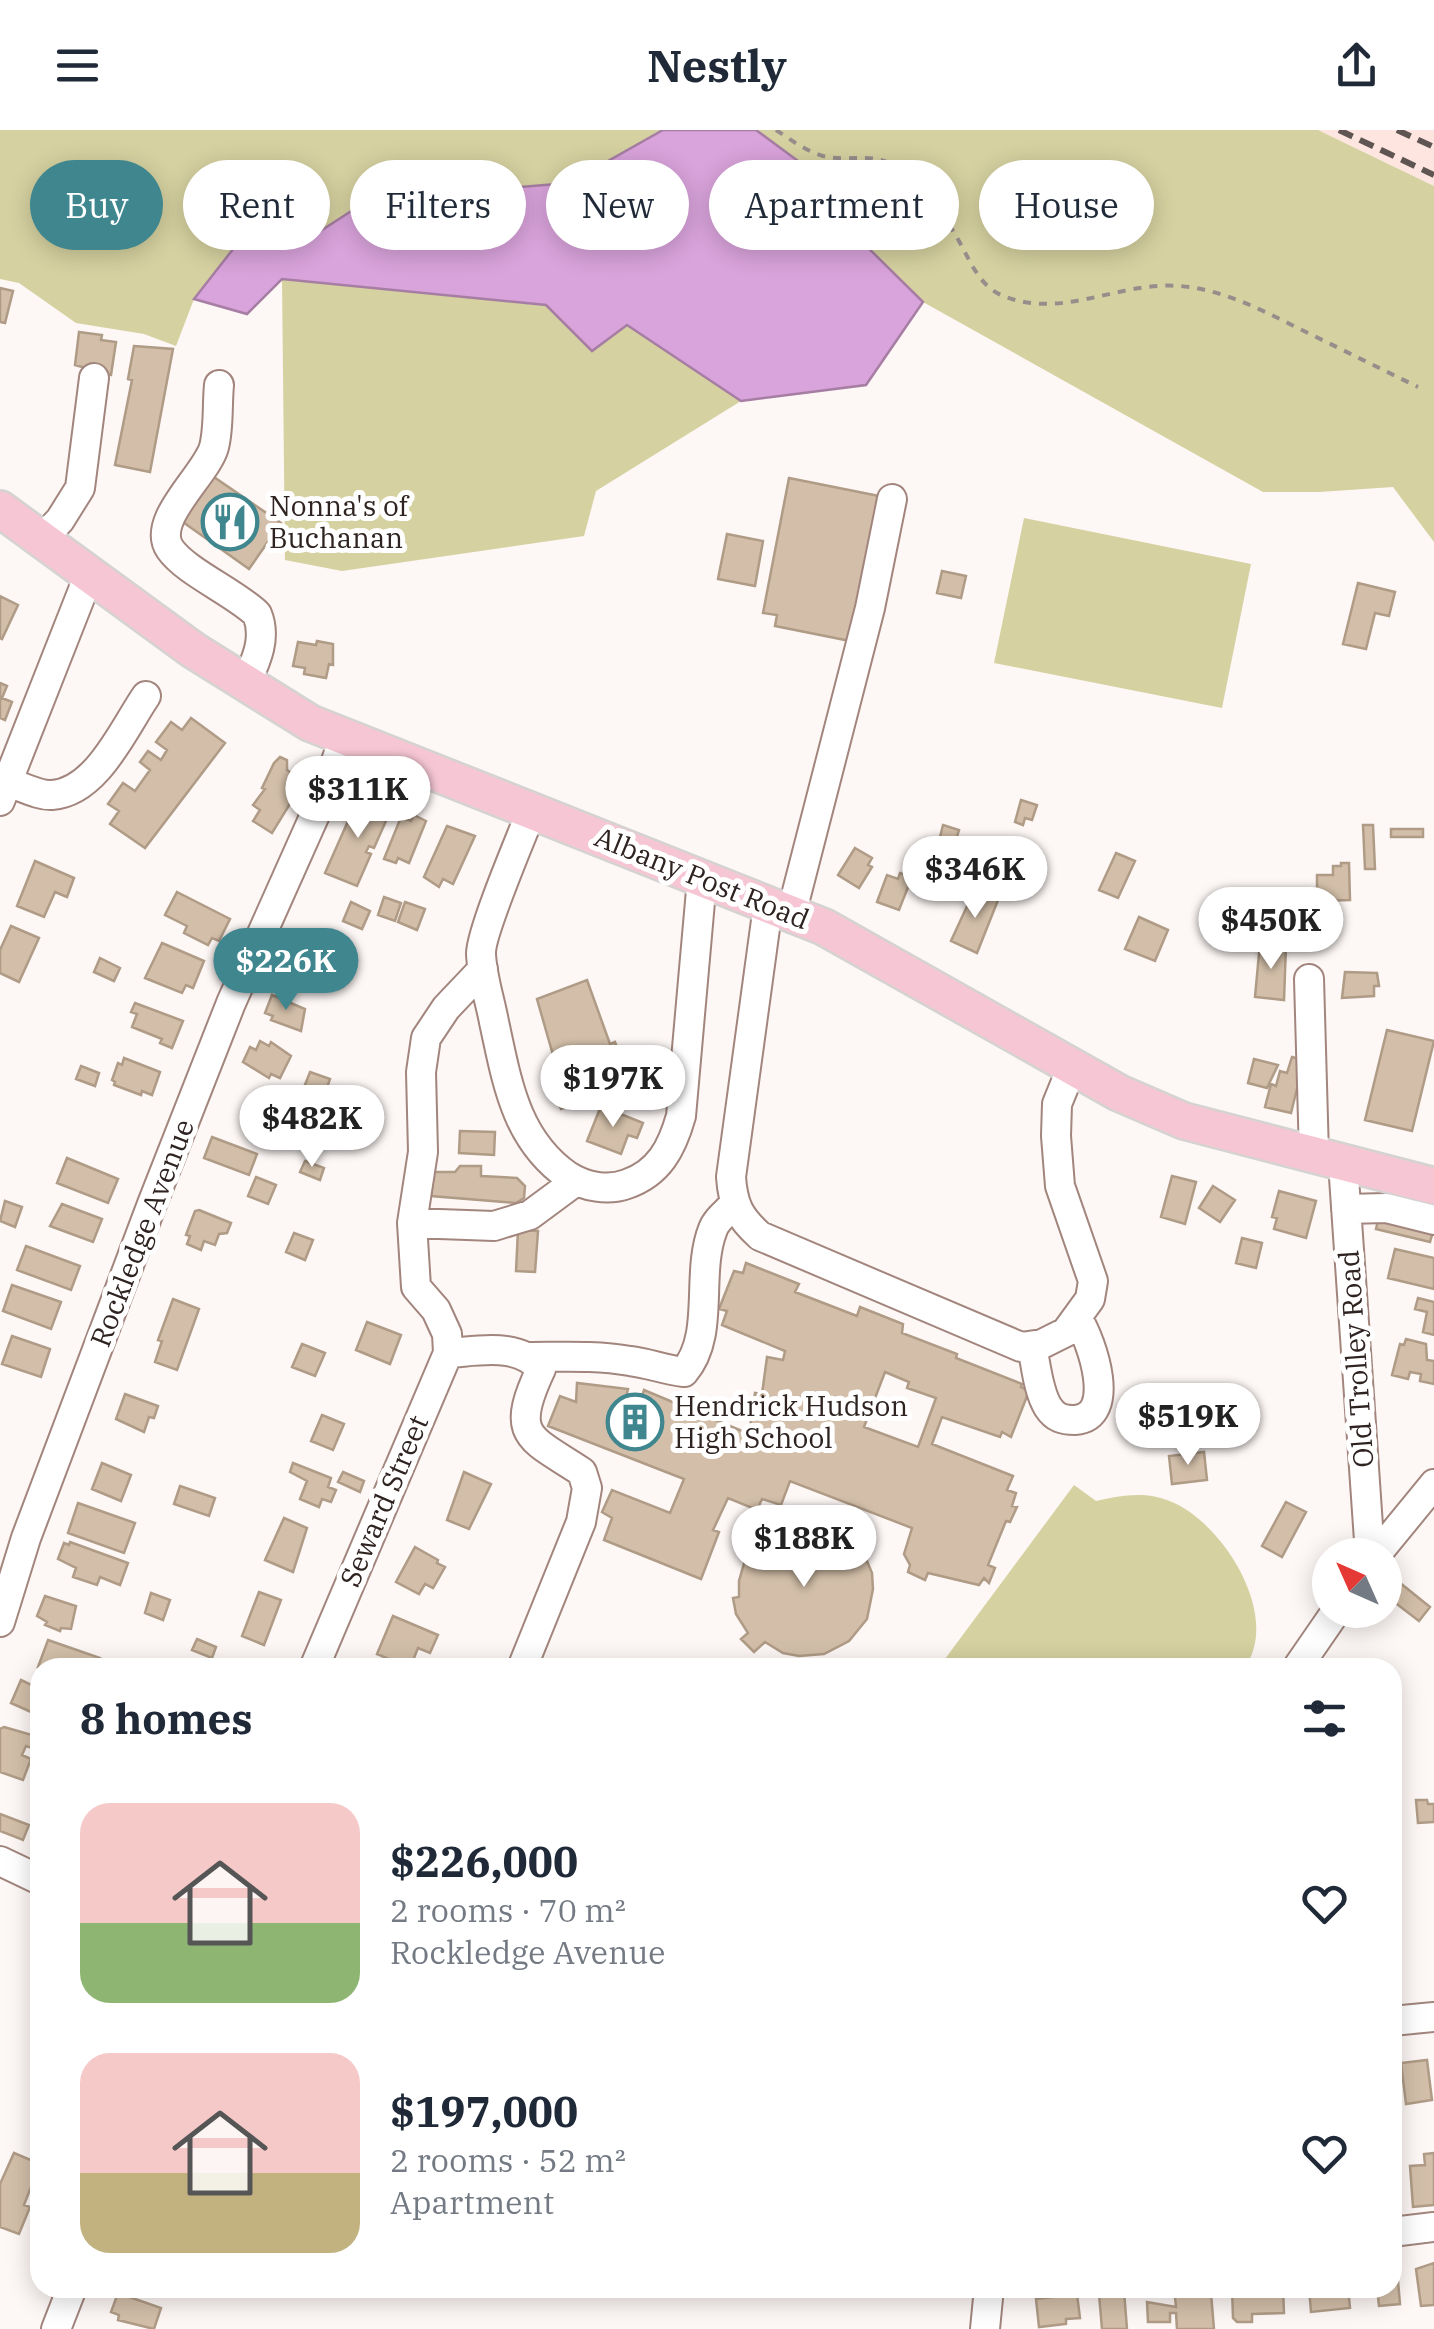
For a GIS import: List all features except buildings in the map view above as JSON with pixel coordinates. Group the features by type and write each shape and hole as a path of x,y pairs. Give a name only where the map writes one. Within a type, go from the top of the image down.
{"main road":[{"name":"Albany Post Road","path":"0,509 193,650 310,723 824,926 1119,1093 1184,1120 1329,1159 1388,1192 1434,1186"}],"street":[{"path":"41,540 60,520 80,488 94,378"},
{"path":"218,385 214,447 170,520 167,543 177,557 257,614 261,639 246,683"},
{"path":"892,498 870,608 780,910 730,1177 733,1205 760,1236 1021,1348 1032,1346 1066,1332 1090,1300 1092,1281 1060,1186 1056,1136 1057,1104 1072,1067"},
{"path":"89,575 4,792 50,796 78,788 98,768 146,696"},
{"name":"Rockledge Avenue","path":"0,1622 26,1538 152,1204 232,1003 326,790 344,738"},
{"path":"532,810 480,950 507,1083 523,1129 539,1151 576,1181 602,1188 623,1186 660,1165 674,1139 681,1116 702,878"},
{"path":"483,969 446,1008 426,1038 421,1072 422,1152 412,1223 416,1287 436,1310 447,1344 511,1350 528,1357 541,1369 528,1397 526,1423 534,1442 582,1472 588,1488 581,1522 526,1658"},
{"name":"Old Trolley Road","path":"1309,979 1329,1159 1346,1209 1372,1538"},
{"path":"412,1223 494,1226 530,1215 576,1181"},
{"path":"1346,1209 1388,1192 1434,1220"},
{"path":"528,1357 619,1360 684,1372 694,1361 702,1338 702,1298 713,1227 733,1205"},
{"path":"1032,1346 1051,1413 1063,1420 1087,1419 1096,1410 1099,1397 1090,1340 1078,1319"},
{"name":"Seward Street","path":"318,1658 447,1344"},
{"path":"1388,1538 1434,1484"},
{"path":"1303,1658 1324,1628"},
{"path":"0,1861 30,1875"},
{"path":"1402,2020 1434,2017"},
{"path":"1402,2231 1434,2227"},
{"path":"56,2329 68,2298"},
{"path":"984,2329 988,2298"}],"path":[{"path":"776,130 807,150 825,156 868,156 901,170 925,191 978,276 999,294 1053,306 1106,293 1164,286 1203,290 1260,308 1418,387"}],"shaded area":[{"path":"0,130 663,130 610,160 546,160 546,185 526,186 526,160 350,160 350,212 330,225 330,160 183,160 183,250 232,250 194,299 176,346 144,334 76,323 19,283 0,279"},
{"path":"663,130 756,130 797,160 709,160 709,250 870,250 923,302 866,385 741,401 627,325 592,351 546,305 282,279 247,314 194,299 232,250 330,250 330,225 350,212 350,250 526,250 526,186 546,185 546,250 689,250 689,160 610,160"},
{"path":"756,130 1318,130 1434,186 1434,542 1393,487 1263,492 923,302 870,250 959,250 959,160 797,160"},
{"path":"1318,130 1434,130 1434,186 1354,147"},
{"path":"282,279 546,306 592,351 626,325 741,401 596,491 584,536 342,571 285,560"},
{"path":"1024,518 1251,564 1222,708 994,663"},
{"path":"1074,1485 1096,1501 1153,1496 1192,1513 1227,1550 1242,1574 1256,1623 1249,1658 946,1658"}],"railway":[{"path":"1339,130 1434,175"},
{"path":"1397,130 1434,147"}],"place":[{"name":"Nonna's of Buchanan","path":"230,522"},
{"name":"Hendrick Hudson High School","path":"635,1422"}]}
